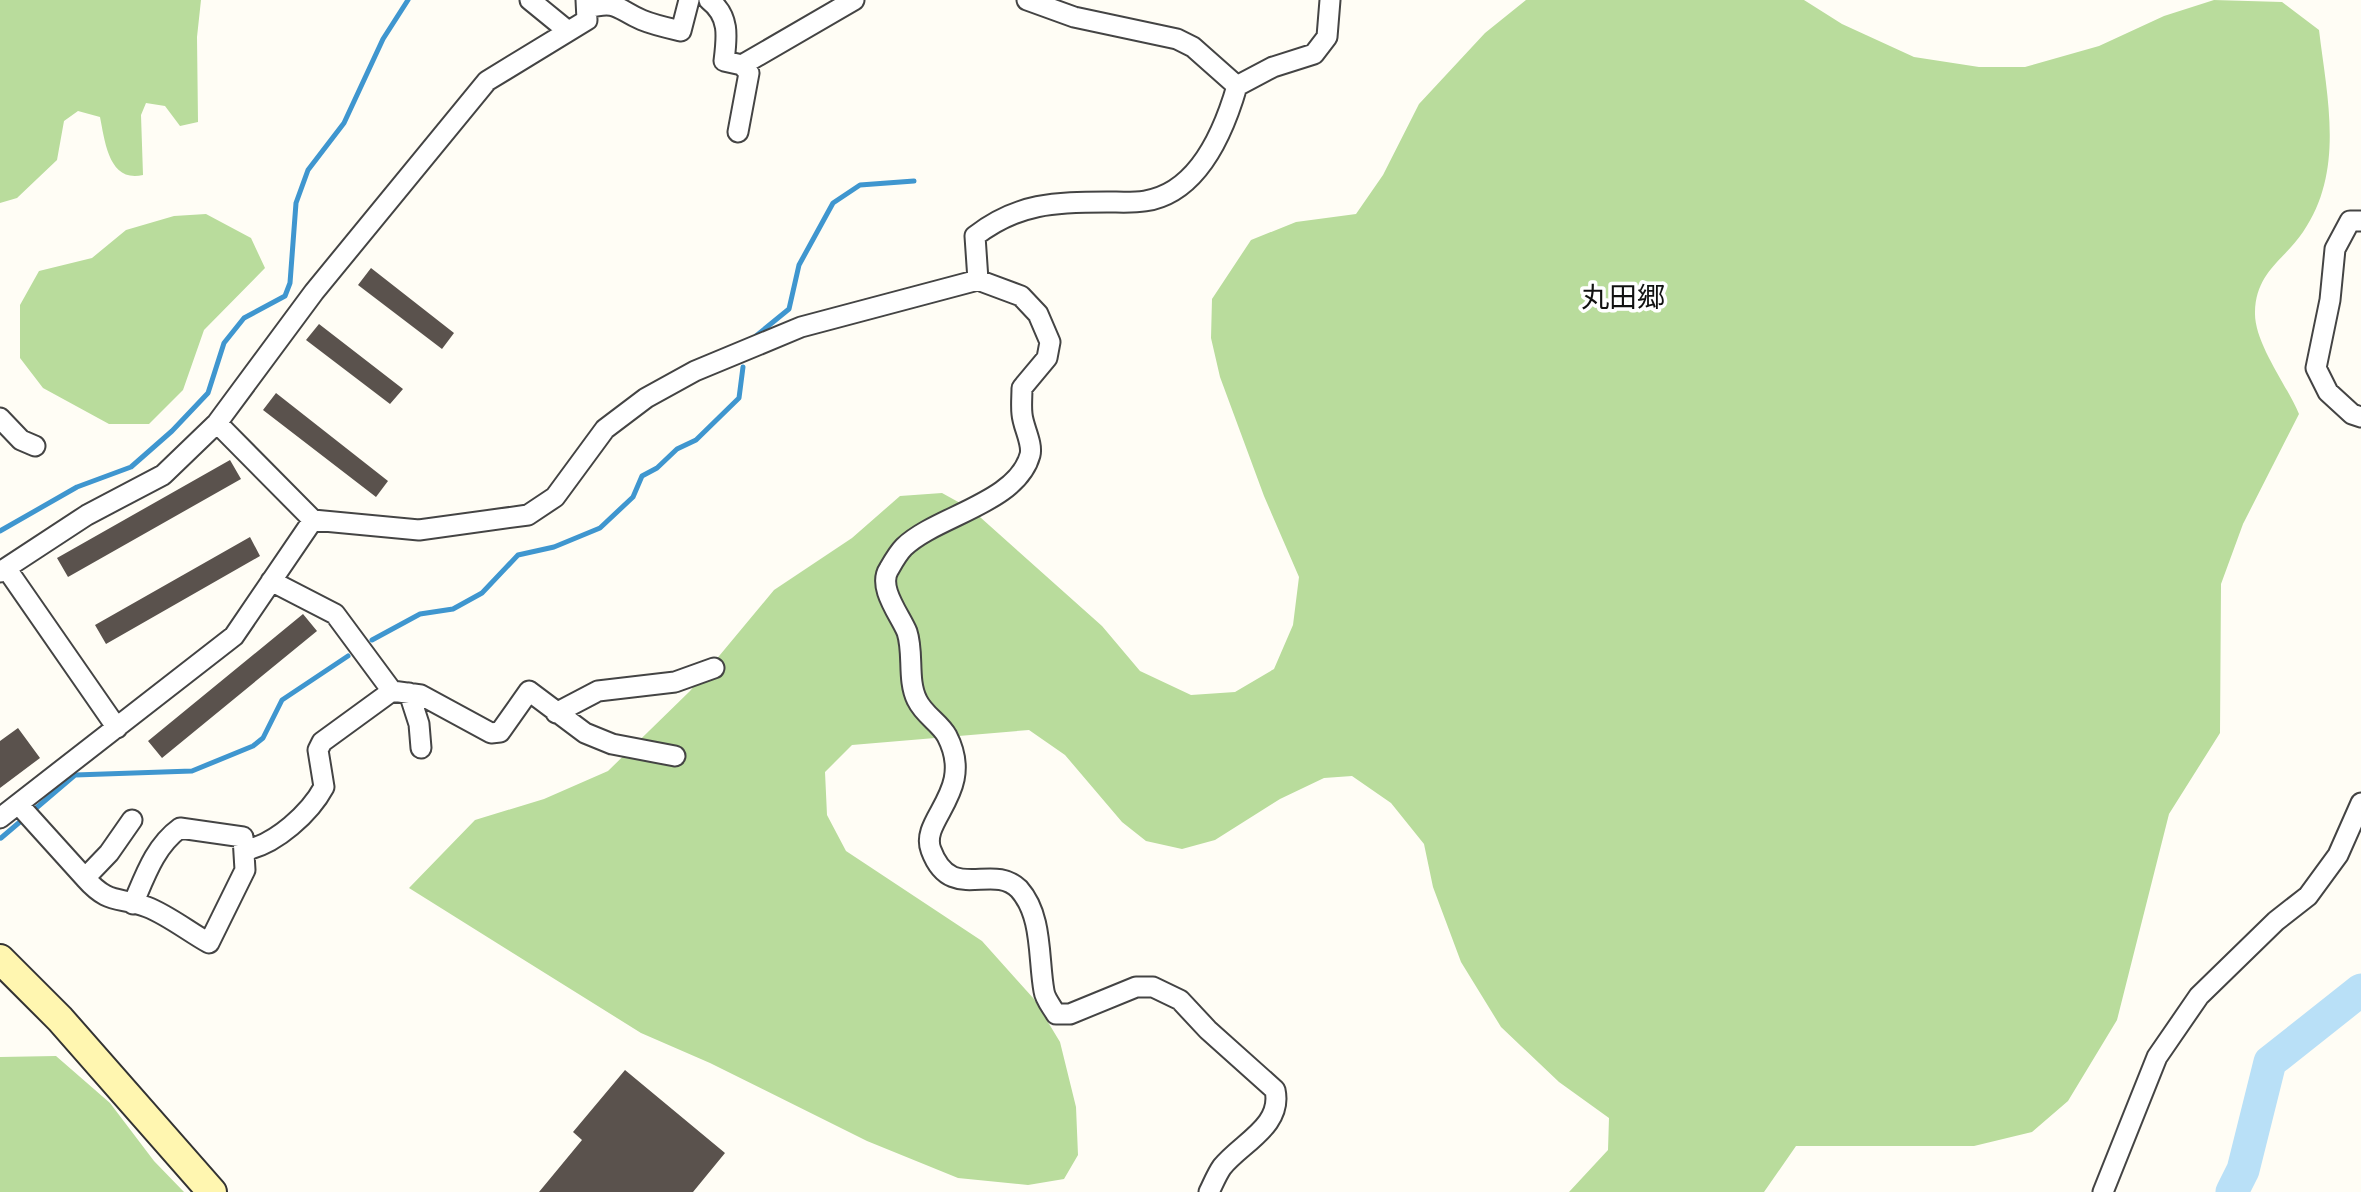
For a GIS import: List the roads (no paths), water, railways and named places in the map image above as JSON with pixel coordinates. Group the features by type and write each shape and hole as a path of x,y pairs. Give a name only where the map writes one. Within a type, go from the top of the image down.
{"street":[{"path":"530,0 568,31"},
{"path":"117,728 2,570 87,515 163,475 217,423 314,292 487,81 587,20 586,4 615,1 640,20 681,31 689,0"},
{"path":"709,0 717,6 728,28 724,61 742,65 749,73 738,132"},
{"path":"742,65 854,0"},
{"path":"1027,0 1074,17 1177,38 1193,47 1237,86"},
{"path":"978,280 975,236 998,219 1030,207 1063,202 1146,201 1177,190 1203,162 1228,117 1237,86 1273,66 1314,54 1327,37 1330,0"},
{"path":"2361,221 2350,221 2335,249 2330,300 2316,368 2328,391 2352,414 2361,417"},
{"path":"217,423 313,520 419,530 528,515 555,497 605,429 646,398 695,371 801,327 978,280 1021,296 1038,314 1050,342 1047,358 1022,388 1022,415 1031,452 1024,469 999,492 904,547 886,572 887,589 908,635 915,696 922,710 947,735 957,763 952,794 929,832 930,848 940,867 956,880 1004,879 1020,890 1037,926 1044,993 1056,1014 1070,1014 1136,987 1153,986 1181,1000 1208,1030 1275,1090 1277,1100 1268,1124 1221,1168 1209,1192"},
{"path":"0,418 21,440 35,446"},
{"path":"0,818 20,807 234,636 313,520"},
{"path":"271,581 335,614 400,692 419,724 421,748"},
{"path":"556,713 598,691 675,682 714,668"},
{"path":"246,850 257,848 304,815 324,787 318,750 322,741 400,692 421,695 491,733 499,732 529,691 585,733 612,744 675,756"},
{"path":"2103,1192 2157,1057 2199,996 2276,921 2308,896 2338,855 2361,803"},
{"path":"20,807 101,896 133,904 148,907 209,943 245,870 246,850 243,837 180,828 158,850 133,904"},
{"path":"85,878 109,853 132,820"},
{"path":"0,959 60,1019 212,1192"}],"waterway":[{"path":"0,531 77,487 131,467 172,431 208,393 224,343 244,318 285,296 290,283 296,203 308,170 344,123 383,39 408,0"},
{"path":"756,336 789,309 799,265 833,203 860,185 914,181"},
{"path":"372,640 420,614 453,609 482,593 518,555 554,547 600,528 633,497 642,476 657,468 677,449 696,440 739,398 743,367"},
{"path":"1,838 75,775 192,771 253,746 263,738 282,700 348,656"},
{"path":"2232,1192 2243,1170 2270,1062 2361,990"}],"district":[{"name":"丸田郷","path":"1623,297"}]}
